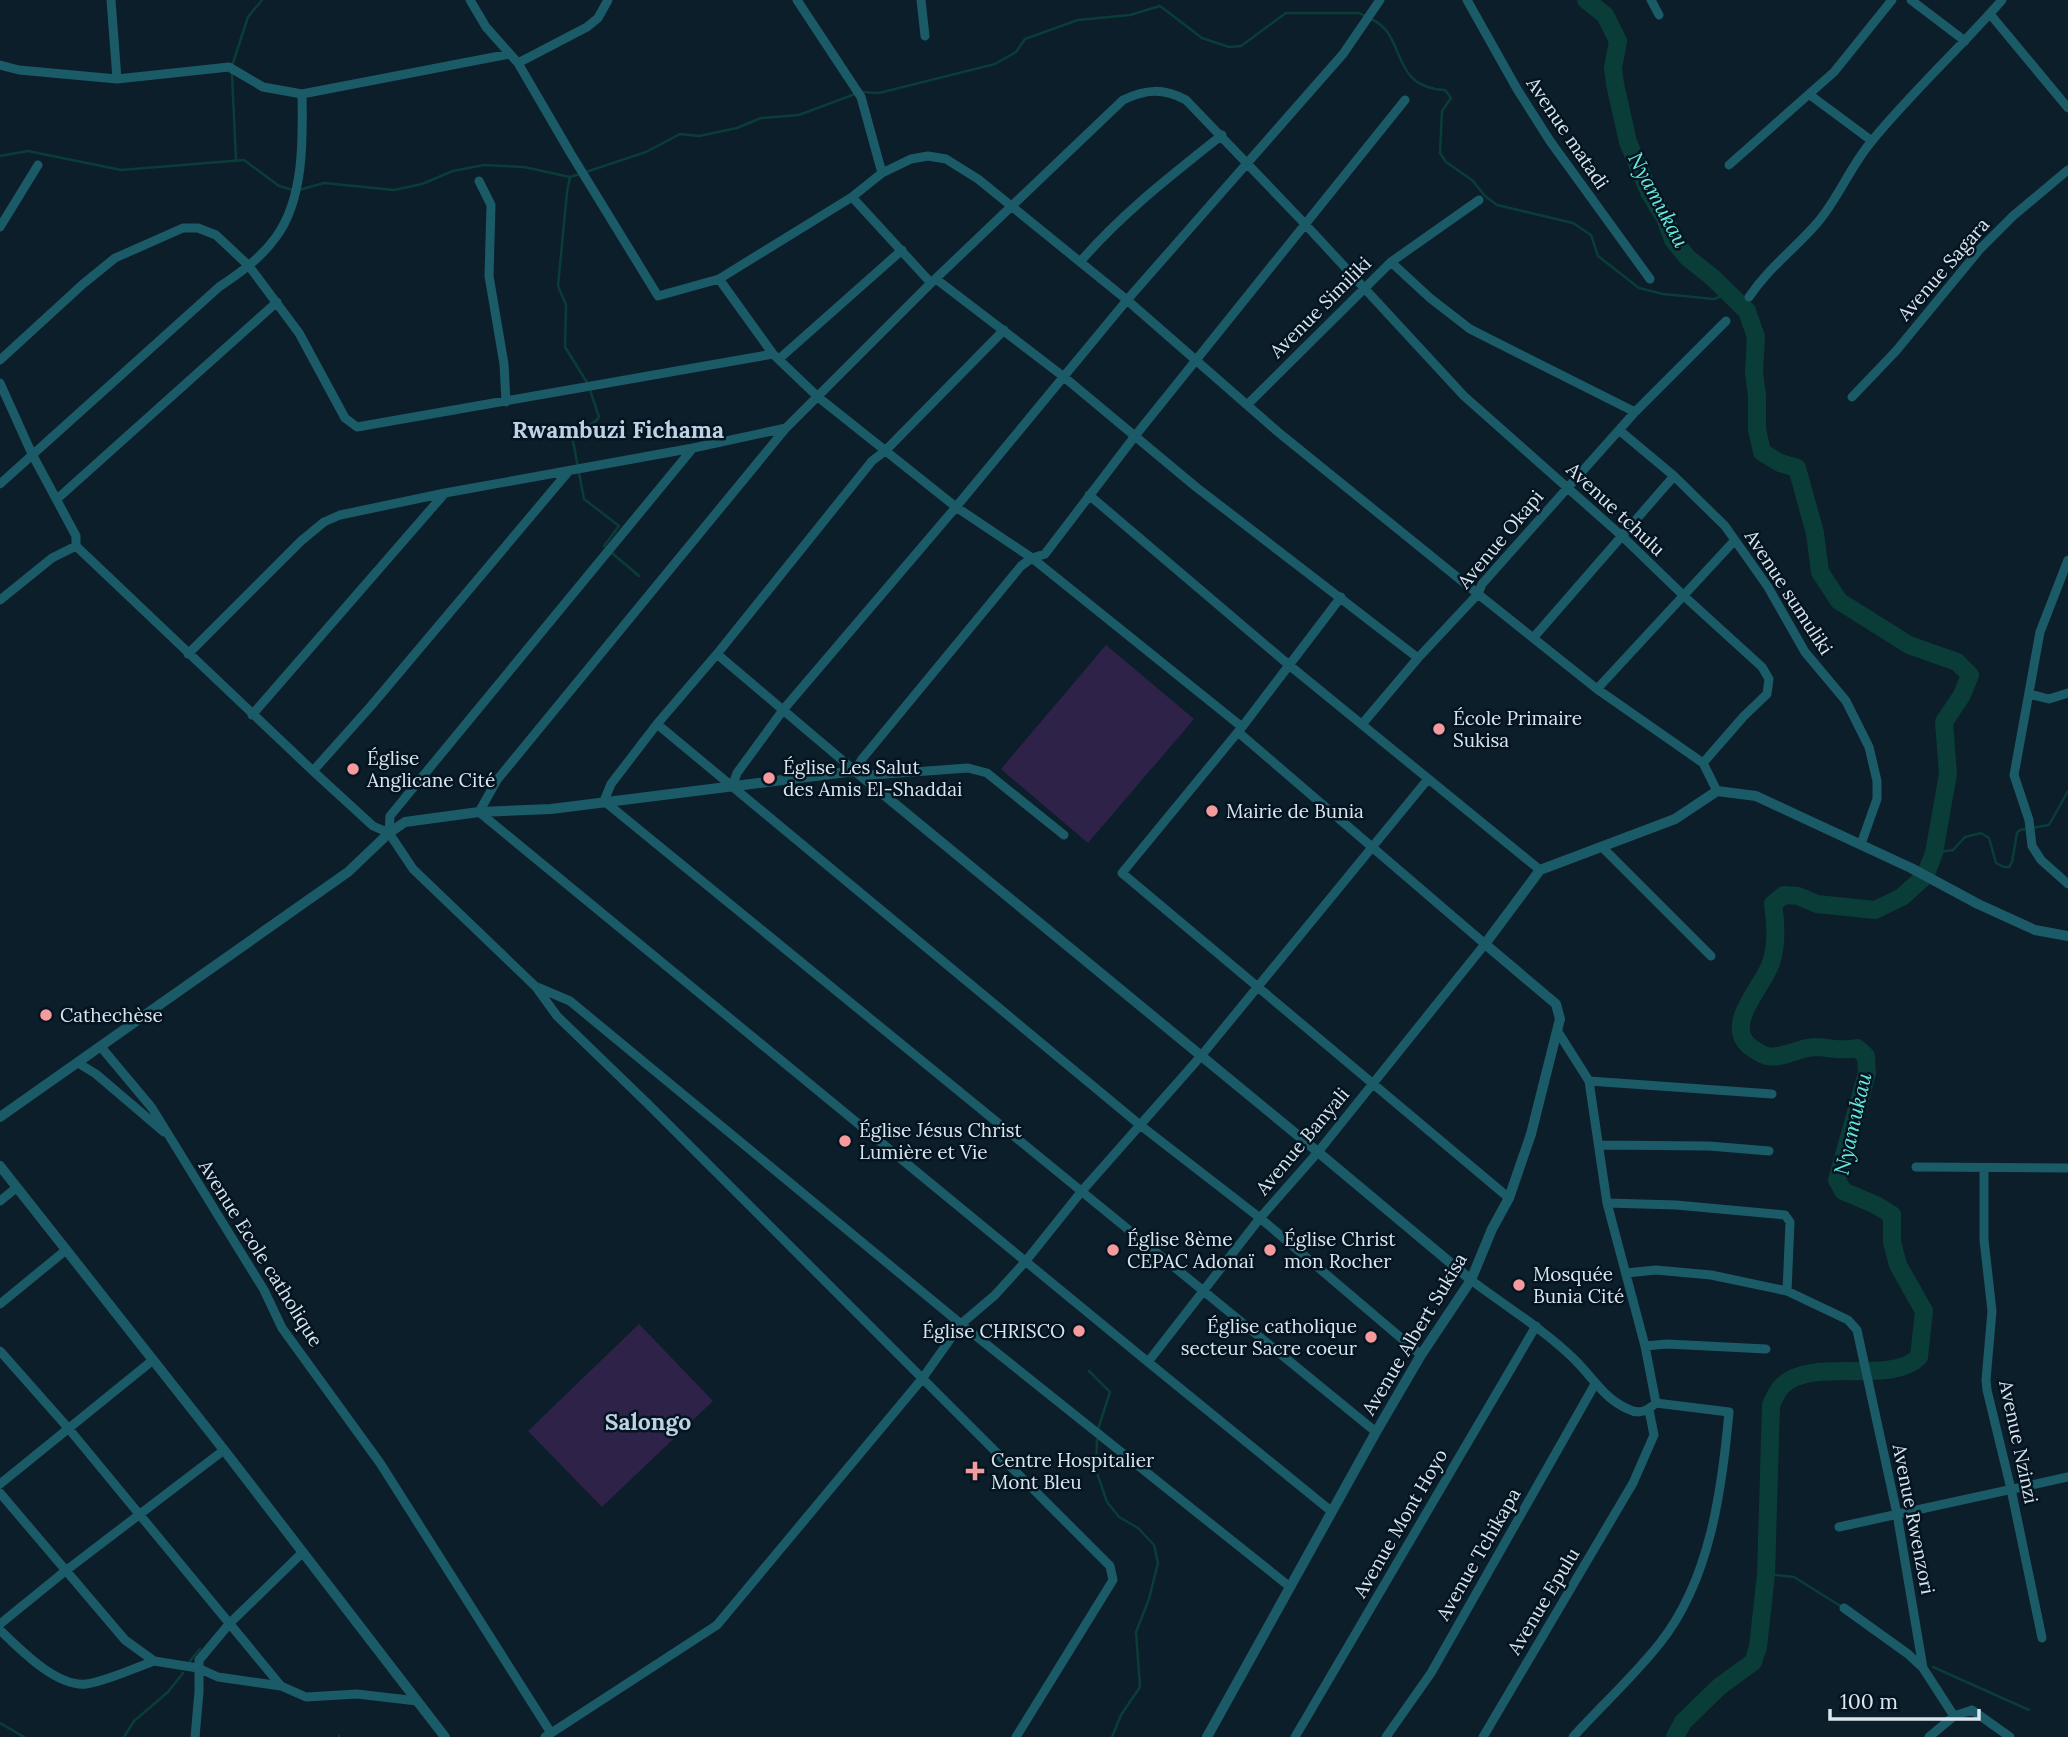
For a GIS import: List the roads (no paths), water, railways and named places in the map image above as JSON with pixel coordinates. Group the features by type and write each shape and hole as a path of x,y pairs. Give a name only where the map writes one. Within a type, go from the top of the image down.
{"street":[{"path":"111,0 117,79"},
{"path":"470,0 486,27 518,63 659,296 719,279 852,197 882,173 911,159 928,156 946,159 978,179 1012,206 1127,300 1278,432 1597,689 1703,762 1717,791"},
{"path":"518,63 587,27 598,18 608,0"},
{"path":"797,0 859,94 882,173"},
{"path":"921,0 925,36"},
{"path":"732,787 737,773 783,710 1127,300 1343,54 1380,0"},
{"name":"Avenue matadi","path":"1467,0 1550,141 1650,279"},
{"path":"1651,0 1659,15"},
{"path":"1729,165 1834,72 1892,0"},
{"path":"1911,0 1965,41"},
{"path":"1749,297 1763,276 1816,224 1835,200 1847,176 1872,141 2002,0"},
{"path":"1990,14 2068,108"},
{"path":"0,65 19,70 117,79 229,67 263,87 302,94 510,54"},
{"name":"Avenue tchulu","path":"479,812 497,780 786,428 934,281 1123,100 1142,91 1172,93 1186,100 1222,135 1464,396 1623,537 1762,667 1769,679 1767,694 1703,762"},
{"path":"0,484 219,287 250,266 276,237 288,218 303,151 302,94"},
{"path":"1810,95 1872,141"},
{"path":"855,771 862,759 1021,566 1032,558 1045,554 1135,436 1405,100"},
{"path":"1080,262 1106,232 1151,191 1222,135"},
{"path":"0,227 38,165"},
{"name":"Avenue Sagara","path":"1852,397 1896,351 1980,249 2013,216 2068,170"},
{"path":"479,181 491,205 489,276 504,364 506,402"},
{"path":"852,197 934,281 1004,330 1196,487 1418,658"},
{"path":"1391,262 1479,200"},
{"path":"0,360 115,258 183,228 198,228 216,235 250,266 299,333 345,418 357,427 776,357 902,250"},
{"name":"Avenue Similiki","path":"1248,404 1391,262 1430,298 1470,329 1635,412"},
{"path":"719,279 776,357 818,397 956,506 1032,558 1240,730 1371,847 1486,944 1540,870 1675,819 1717,791 1756,796 1861,844 2035,930 2068,936"},
{"path":"57,499 277,302"},
{"name":"Avenue Okapi","path":"1363,723 1418,658 1478,594 1482,584 1567,487 1635,412 1726,321"},
{"path":"604,801 611,784 657,724 717,654 872,461 886,452 1004,330"},
{"path":"0,383 32,454 76,536 76,546 373,826 389,832 413,869 536,987 556,1016 659,1115 1111,1566 1113,1580 1016,1737"},
{"path":"188,654 301,541 324,522 361,510 786,428"},
{"name":"Avenue sumuliki","path":"1619,430 1674,476 1726,527 1768,587 1805,652 1846,701 1869,747 1877,781 1877,799 1861,844"},
{"path":"389,832 390,816 693,448"},
{"path":"313,771 574,471"},
{"path":"1534,637 1674,476"},
{"path":"253,715 445,493"},
{"path":"1090,495 1289,665 1540,870"},
{"path":"1597,689 1735,540"},
{"path":"0,600 52,558 76,546"},
{"path":"2068,560 2040,632 2014,775 2029,820 2032,846 2041,860 2068,884"},
{"path":"1340,597 1240,730 1122,873 1508,1198"},
{"path":"717,654 1471,1280 1536,1326 1574,1359 1595,1384 1627,1409 1638,1413 1653,1406 1729,1412 1716,1515 1697,1576 1661,1643 1573,1737"},
{"path":"2029,694 2049,699 2068,694"},
{"path":"657,724 1140,1125 1260,1218 1421,1354"},
{"path":"0,1117 348,872 389,832 405,821 479,812 551,808 855,771 872,775 968,768 987,773 1064,835"},
{"path":"548,1735 717,1625 922,1379 961,1324 995,1295 1025,1262 1082,1192 1201,1056 1428,779"},
{"path":"604,801 1082,1192 1205,1289 1376,1432"},
{"path":"479,812 1147,1363 1331,1511"},
{"path":"1603,848 1712,956"},
{"name":"Avenue Albert Sukisa","path":"1207,1737 1421,1354 1471,1280 1508,1198 1531,1134 1560,1019 1556,1004 1486,944"},
{"name":"Avenue Banyali","path":"1147,1363 1260,1218 1318,1152 1486,944"},
{"path":"536,987 570,1001 961,1324 1290,1587"},
{"path":"1558,1032 1589,1081 1772,1094"},
{"name":"Avenue Ecole catholique","path":"101,1047 152,1108 264,1290 282,1328 380,1463 548,1735"},
{"path":"78,1063 96,1074 168,1136"},
{"name":"Avenue Epulu","path":"1483,1737 1633,1483 1654,1435 1645,1346 1607,1203 1589,1081"},
{"path":"1599,1145 1709,1146 1769,1151"},
{"path":"0,1166 224,1450 445,1737"},
{"path":"1916,1167 2068,1168"},
{"name":"Avenue Nzinzi","path":"1983,1168 1984,1240 1992,1311 1986,1380 2042,1638"},
{"path":"0,1201 16,1188"},
{"path":"1607,1203 1676,1205 1786,1215 1790,1222 1787,1292"},
{"path":"0,1304 66,1250"},
{"name":"Avenue Rwenzori","path":"1626,1273 1656,1270 1711,1275 1787,1292 1848,1321 1857,1330 1897,1514 1923,1668"},
{"name":"Avenue Mont Hoyo","path":"1295,1737 1536,1326"},
{"path":"1645,1346 1667,1344 1766,1349"},
{"path":"0,1351 69,1429 137,1515 281,1686"},
{"path":"0,1484 153,1360"},
{"name":"Avenue Tchikapa","path":"1386,1737 1431,1673 1595,1384"},
{"path":"153,1661 91,1683 72,1684 57,1677 27,1655 0,1627 64,1572 224,1450"},
{"path":"1839,1527 2068,1477"},
{"path":"0,1493 64,1572 125,1640 153,1661 198,1668 218,1677 281,1686 306,1697 357,1694 417,1701"},
{"path":"195,1737 200,1692 199,1660 230,1623 302,1553"},
{"path":"1844,1608 1923,1668 1954,1716"},
{"path":"1929,1737 1954,1716 1972,1710 2010,1737"}],"waterway":[{"path":"232,66 248,17 262,0"},
{"name":"Nyamukau","path":"1586,0 1605,15 1618,41 1613,68 1628,142 1673,240 1688,258 1747,311 1756,337 1754,372 1757,429 1762,452 1780,463 1797,468 1815,533 1820,572 1839,601 1909,645 1957,662 1970,675 1962,695 1944,722 1948,774 1934,853 1925,876 1902,897 1875,910 1817,904 1798,896 1784,895 1773,904 1775,934 1771,963 1748,1004 1741,1026 1742,1036 1748,1045 1767,1056 1779,1056 1814,1047 1857,1048 1866,1056 1867,1073 1837,1180 1843,1191 1892,1215 1892,1242 1898,1265 1924,1311 1919,1357 1890,1370 1831,1371 1795,1377 1779,1390 1771,1405 1766,1574 1758,1647 1753,1662 1719,1687 1683,1722 1675,1737"},
{"path":"861,92 879,93 995,64 1016,52 1025,39 1078,20 1130,15 1160,6 1202,38 1229,47 1241,46 1286,13 1359,13 1365,16"},
{"path":"1371,19 1390,36 1406,70 1415,80 1427,87 1445,90 1451,98 1442,111 1440,153 1446,162 1472,180 1485,196 1497,205 1573,223 1591,235 1598,256 1639,288 1663,294 1714,299 1730,293"},
{"path":"232,73 236,161"},
{"path":"586,172 646,152 680,134 699,136 737,128 761,118 799,115 855,94"},
{"path":"0,156 28,151 121,170 244,160 279,186 293,190"},
{"path":"299,190 324,183 394,190 422,184 453,171 484,165 524,167 570,177 580,174"},
{"path":"570,177 558,286 566,305 565,347 588,384 599,417 572,436 584,499 619,526 604,546"},
{"path":"612,553 639,576"},
{"path":"1934,853 1953,850 1965,837 1981,833 1989,838 1996,863 2009,867 2017,833 2020,830 2049,825 2068,791"},
{"path":"1089,1371 1110,1392 1098,1429"},
{"path":"1097,1440 1096,1470 1107,1502 1119,1517 1138,1528 1154,1545 1158,1563 1149,1599 1136,1632 1140,1687 1121,1715 1112,1737"},
{"path":"1766,1574 1794,1577 1842,1607"},
{"path":"190,1661 200,1649"},
{"path":"1933,1667 2029,1710"},
{"path":"124,1737 134,1721 168,1692 183,1673"},
{"path":"0,1723 24,1737"}],"place":[{"name":"École Primaire Sukisa","path":"1439,729"},
{"name":"Église Anglicane Cité","path":"353,769"},
{"name":"Église Les Salut des Amis El-Shaddai","path":"769,778"},
{"name":"Mairie de Bunia","path":"1212,811"},
{"name":"Cathechèse","path":"46,1015"},
{"name":"Église Jésus Christ Lumière et Vie","path":"845,1141"},
{"name":"Église 8ème CEPAC Adonaï","path":"1113,1250"},
{"name":"Église Christ mon Rocher","path":"1270,1250"},
{"name":"Mosquée Bunia Cité","path":"1519,1285"},
{"name":"Église CHRISCO","path":"1079,1331"},
{"name":"Église catholique secteur Sacre coeur","path":"1371,1337"},
{"name":"Centre Hospitalier Mont Bleu","path":"975,1471"}],"district":[{"name":"Rwambuzi Fichama","path":"618,430"},
{"name":"Salongo","path":"648,1422"}]}
